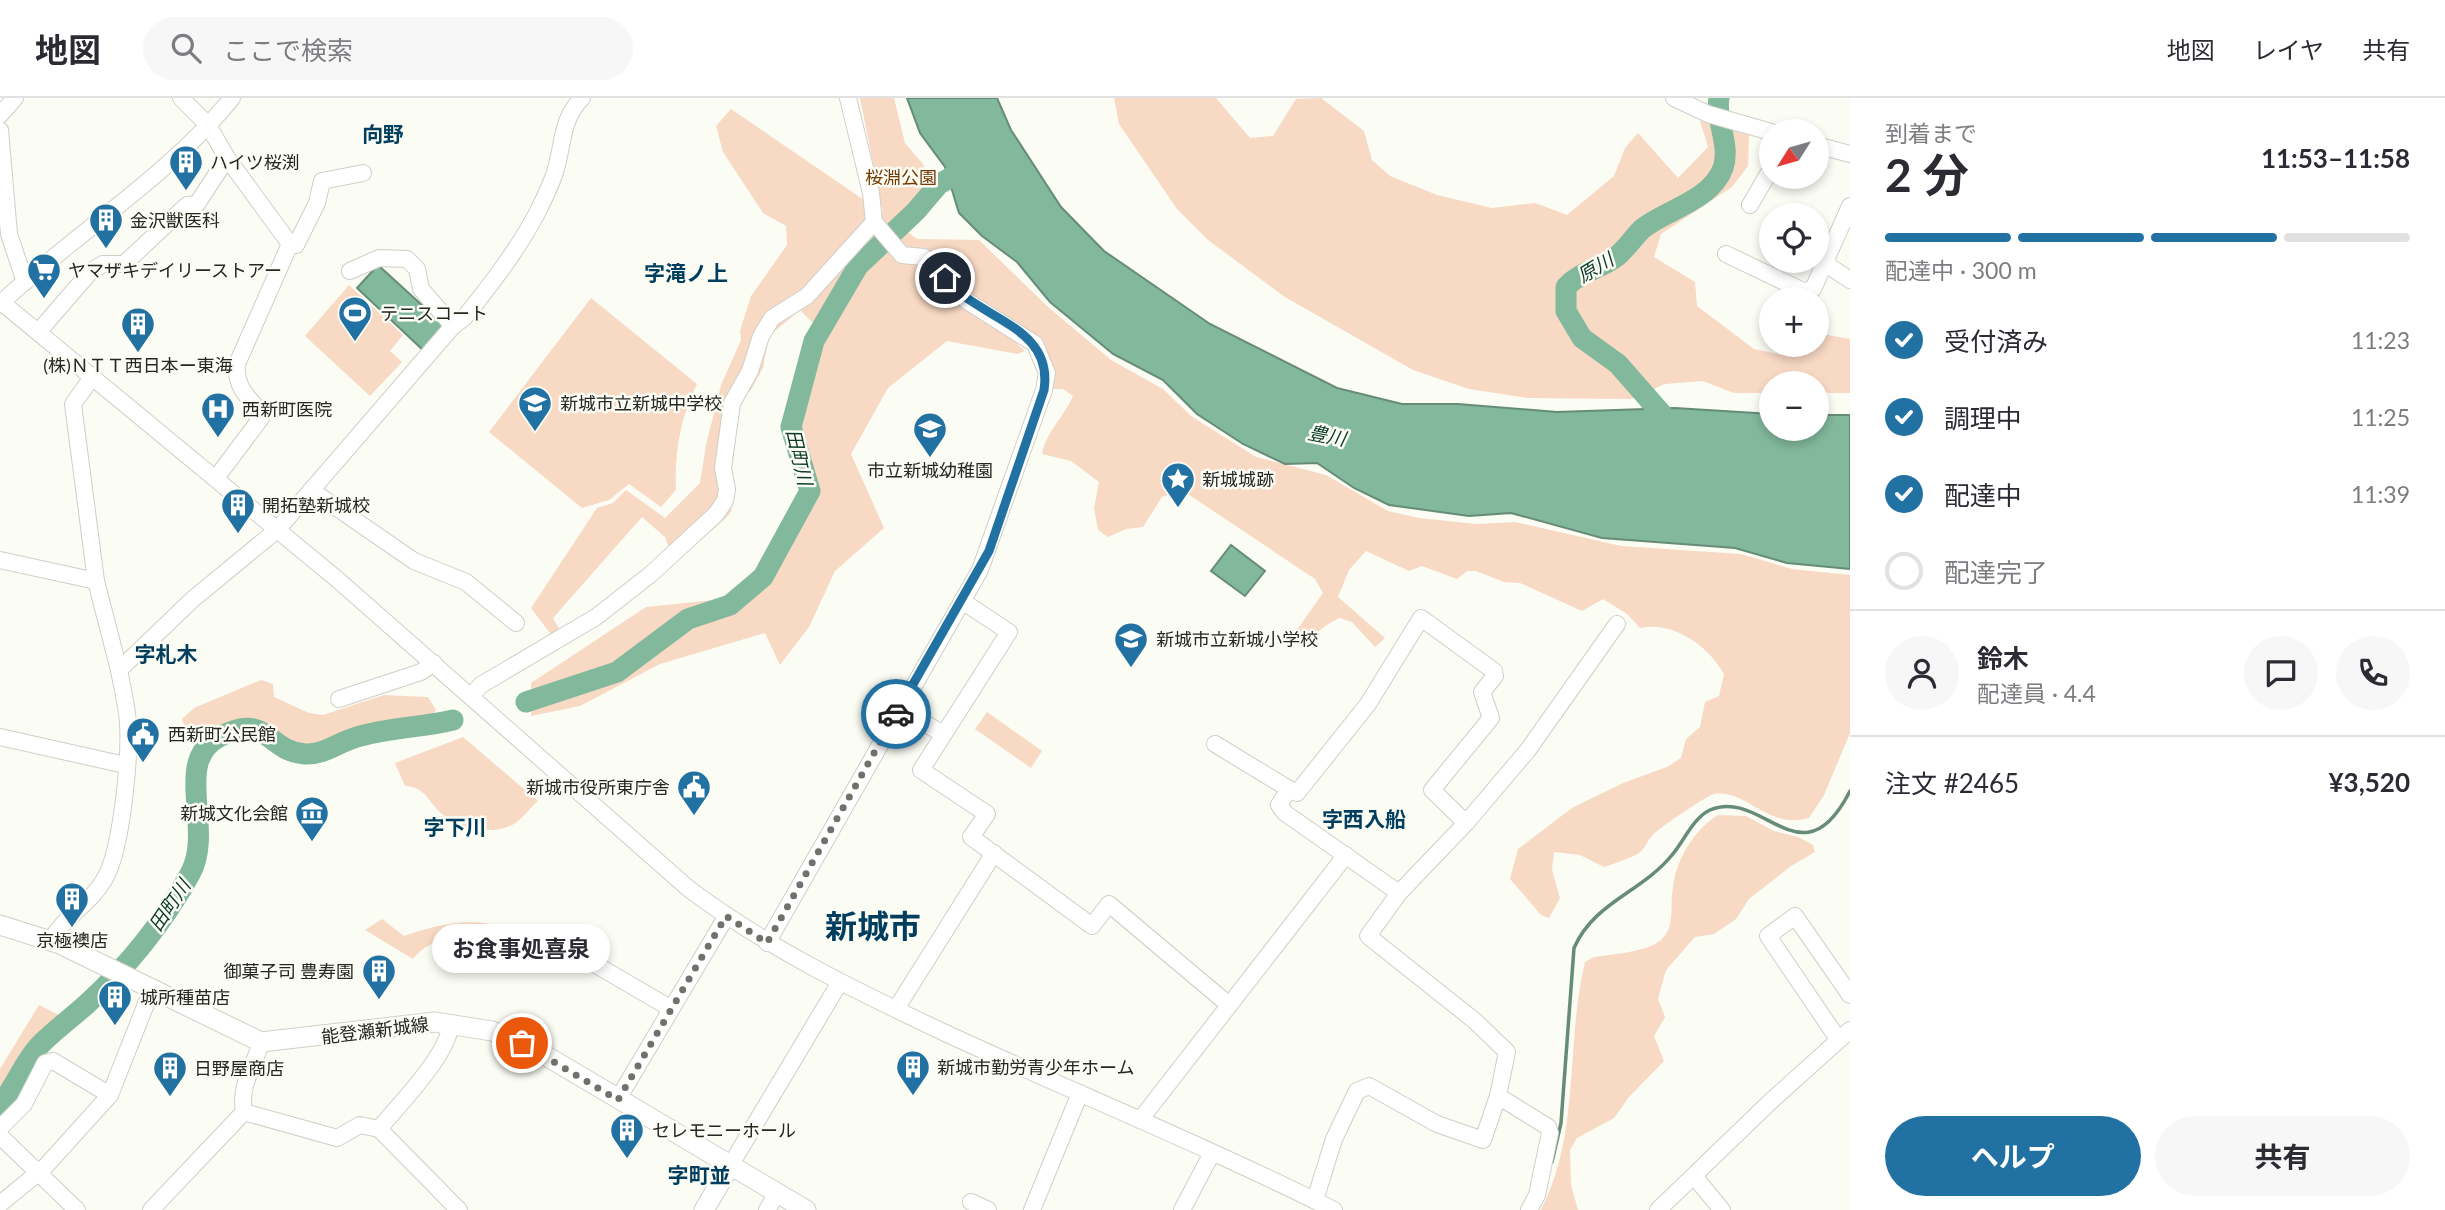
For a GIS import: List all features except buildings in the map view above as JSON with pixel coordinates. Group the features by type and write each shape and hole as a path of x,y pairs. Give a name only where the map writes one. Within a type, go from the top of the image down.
{"main road":[{"path":"0,925 51,940 261,1042"},
{"name":"能登瀬新城線","path":"261,1042 415,1023 451,1023 485,1029 522,1043 730,1166 772,1202 806,1210"},
{"path":"704,1210 730,1166"}],"street":[{"path":"0,115 15,98"},
{"path":"181,98 208,125 289,244 296,245 317,202 322,181 363,173"},
{"path":"232,98 208,125 97,223 1,302 216,478 471,695 689,889 726,916 767,943 895,1009 1334,1210"},
{"path":"119,670 193,599 277,530 453,326 464,318 499,273 537,212 556,169 564,125 571,110 582,98"},
{"path":"767,943 989,551 1044,390 1047,373 1035,344 967,301 924,257 907,257 883,233 848,98"},
{"path":"1674,98 1708,114 1759,129"},
{"path":"0,130 9,234 25,282"},
{"path":"1829,148 1850,154"},
{"path":"39,331 91,271 103,264 124,264 187,205 197,204 228,158"},
{"path":"1750,205 1759,189"},
{"path":"1829,257 1850,206"},
{"path":"471,695 481,685 596,617 651,574 716,514 725,501 727,489 723,468 732,403 750,371 761,336 772,318 807,296 883,233"},
{"path":"216,478 261,418 261,412 240,388 236,376 237,364 289,244"},
{"path":"1726,254 1759,270"},
{"path":"350,271 379,258 407,258 417,269 421,289 453,326"},
{"path":"1829,266 1850,280"},
{"path":"1766,273 1803,291 1814,289 1822,273"},
{"path":"51,940 59,926 104,880 120,820 125,765 128,722 119,670 96,581 74,404 93,376"},
{"path":"311,491 414,561 466,582 516,623"},
{"path":"0,560 96,581"},
{"path":"962,601 1009,632 921,770 987,814 971,836 1092,926 1109,904 1229,1005"},
{"path":"1215,744 1297,793 1368,704 1421,618 1496,676 1482,692 1491,718 1432,790 1466,824"},
{"path":"1315,1200 1334,1139 1357,1091 1369,1086 1437,1124 1483,1140 1498,1096 1507,1052 1475,1021 1368,936 1399,893 1466,824 1528,750 1617,624"},
{"path":"339,699 421,672 434,663"},
{"path":"899,708 943,734"},
{"path":"0,737 125,765"},
{"path":"1289,789 1279,805 1285,813 1399,893"},
{"path":"895,1009 994,853"},
{"path":"1140,1120 1346,855"},
{"path":"618,1100 726,916"},
{"path":"1658,1210 1844,1035 1768,936 1795,916 1850,995"},
{"path":"574,952 670,1008"},
{"path":"730,1166 840,982"},
{"path":"0,1204 38,1173 110,1095 152,989"},
{"path":"379,1129 424,1073 450,1034 451,1023"},
{"path":"244,1112 241,1097 244,1083 256,1063 261,1042"},
{"path":"0,1128 24,1104 45,1063 53,1062 110,1095"},
{"path":"1032,1210 1080,1093"},
{"path":"1498,1096 1548,1127 1550,1133 1537,1195 1529,1210"},
{"path":"244,1112 337,1138 360,1125 379,1129 459,1210"},
{"path":"151,1210 244,1112"},
{"path":"0,1136 70,1208"},
{"path":"1182,1210 1212,1153"},
{"path":"1694,1176 1722,1210"},
{"path":"971,1202 988,1210"}],"green space":[{"name":"桜淵公園","path":"860,98 894,98 905,143 923,164 928,180 921,194 894,221 917,239 979,240 1047,306 1111,360 1163,389 1191,416 1256,457 1326,475 1388,511 1419,518 1477,524 1515,522 1621,546 1741,554 1792,569 1850,575 1850,733 1824,795 1809,818 1781,819 1737,797 1714,794 1663,827 1639,853 1622,861 1604,867 1580,855 1554,852 1552,870 1560,898 1549,918 1541,915 1510,879 1518,849 1572,808 1623,783 1667,767 1681,758 1686,739 1700,727 1705,702 1719,696 1724,674 1709,654 1677,632 1665,628 1640,628 1627,614 1603,599 1582,611 1520,583 1504,582 1476,571 1467,571 1457,579 1422,566 1409,571 1366,551 1349,570 1338,597 1385,638 1375,647 1352,622 1340,618 1304,641 1291,646 1292,637 1323,593 1315,579 1182,490 1162,497 1143,527 1126,529 1108,537 1098,530 1094,508 1099,482 1071,461 1042,454 1047,439 1073,396 1063,389 1053,389 1044,350 1034,337 1025,332 1015,342 1025,351 1017,354 947,341 888,388 851,454 884,528 835,571 809,627 780,665 765,633 660,664 580,706 531,716 531,683 646,607 724,599 757,571 804,486 795,430 801,366 816,326 800,310 769,336 763,368 751,390 741,398 726,457 734,492 731,512 726,518 675,563 665,537 642,517 553,618 561,632 552,636 531,608 597,508 613,503 626,490 665,518 700,483 721,385 741,340 740,331 751,296 787,245 786,226 763,213 723,152 716,126 731,109 883,213"},
{"path":"1114,98 1216,98 1250,138 1273,136 1296,99 1321,98 1364,131 1372,160 1390,176 1437,195 1492,208 1535,203 1567,215 1614,176 1625,148 1638,133 1678,178 1708,147 1700,121 1749,135 1748,166 1732,187 1661,234 1654,257 1695,282 1697,306 1759,350 1759,357 1829,357 1829,335 1850,339 1850,393 1829,393 1829,371 1759,371 1759,393 1734,393 1703,381 1665,384 1631,399 1527,398 1469,389 1413,370 1285,297 1208,240 1177,209 1119,124"},
{"name":"テニスコート","path":"349,285 403,335 390,351 402,362 370,396 305,336"},
{"path":"591,298 697,384 680,435 676,490 661,507 629,484 609,500 582,508 489,432"},
{"path":"261,680 273,684 274,697 309,713 323,715 384,695 428,697 436,710 428,721 347,739 316,752 294,749 251,725 212,733 197,744 188,736 182,719 194,708"},
{"path":"987,712 1042,751 1031,768 975,729"},
{"path":"463,737 538,801 514,824 486,830 458,824 442,814 418,789 405,786 395,763"},
{"path":"1718,815 1746,816 1774,831 1798,837 1813,845 1815,852 1791,866 1749,899 1736,919 1714,934 1695,937 1666,970 1658,999 1665,1017 1654,1036 1664,1061 1629,1097 1614,1118 1577,1138 1570,1150 1571,1185 1578,1210 1541,1210 1554,1180 1562,1150 1575,1025 1585,962 1594,957 1639,950 1661,940 1671,920 1675,876 1682,856 1694,837"},
{"path":"382,919 404,936 454,923 491,924 503,928 489,941 457,939 429,945 413,959 365,930"},
{"path":"39,1005 61,1016 29,1048 0,1098 0,1069"}],"water":[{"name":"豊川","path":"907,98 997,98 1011,130 1061,207 1104,251 1210,324 1337,388 1402,404 1458,404 1557,412 1675,408 1759,413 1759,441 1829,441 1829,415 1850,415 1850,569 1787,563 1735,548 1602,538 1511,513 1469,516 1389,505 1354,488 1317,463 1285,464 1243,444 1197,414 1163,380 1113,354 1050,302 1017,262 982,236 959,213 945,167 920,133"},
{"path":"378,265 446,327 424,351 357,288"},
{"path":"1231,545 1265,571 1245,596 1211,571"}],"waterway":[{"name":"原川","path":"1675,429 1618,364 1582,338 1566,311 1566,287 1578,277 1616,257 1652,222 1709,189 1723,168 1725,159 1719,98"},
{"name":"田町川","path":"526,702 617,672 688,619 730,605 763,577 810,491 791,427 814,341 858,266 916,211 939,184 972,166"},
{"name":"田町川","path":"0,1105 35,1051 104,988 132,958 190,874 198,837 196,779 198,763 205,748 219,737 248,728 258,730 292,751 312,754 366,734 453,720"},
{"path":"1552,1162 1561,1123 1574,948 1593,919 1660,868 1694,824 1710,810 1729,806 1799,832 1815,830 1832,818 1850,791"}],"way so far":[{"path":"522,1043 618,1100 726,916 767,943 896,714"}],"place":[{"name":"ハイツ桜渕","path":"186,192"},
{"name":"金沢獣医科","path":"106,250"},
{"name":"ヤマザキデイリーストアー","path":"44,300"},
{"name":"テニスコート","path":"355,343"},
{"name":"(株)ＮＴＴ西日本ー東海","path":"138,354"},
{"name":"新城市立新城中学校","path":"535,433"},
{"name":"西新町医院","path":"218,439"},
{"name":"市立新城幼稚園","path":"930,459"},
{"name":"新城城跡","path":"1178,509"},
{"name":"開拓塾新城校","path":"238,535"},
{"name":"新城市立新城小学校","path":"1131,669"},
{"name":"西新町公民館","path":"143,764"},
{"name":"新城市役所東庁舎","path":"694,817"},
{"name":"新城文化会館","path":"312,843"},
{"name":"京極襖店","path":"72,929"},
{"name":"御菓子司 豊寿園","path":"379,1001"},
{"name":"城所種苗店","path":"115,1027"},
{"name":"お食事処喜泉","path":"522,1043"},
{"name":"新城市勤労青少年ホーム","path":"913,1097"},
{"name":"日野屋商店","path":"170,1098"},
{"name":"セレモニーホール","path":"627,1160"}],"district":[{"name":"向野","path":"383,133"},
{"name":"字滝ノ上","path":"686,272"},
{"name":"字札木","path":"166,653"},
{"name":"字西入船","path":"1364,818"},
{"name":"字下川","path":"455,826"},
{"name":"新城市","path":"873,925"},
{"name":"字町並","path":"699,1174"}],"route":[{"path":"896,714 989,551 1044,390 1047,373 1044,359 1035,344 1016,329 967,301 945,278"}]}
